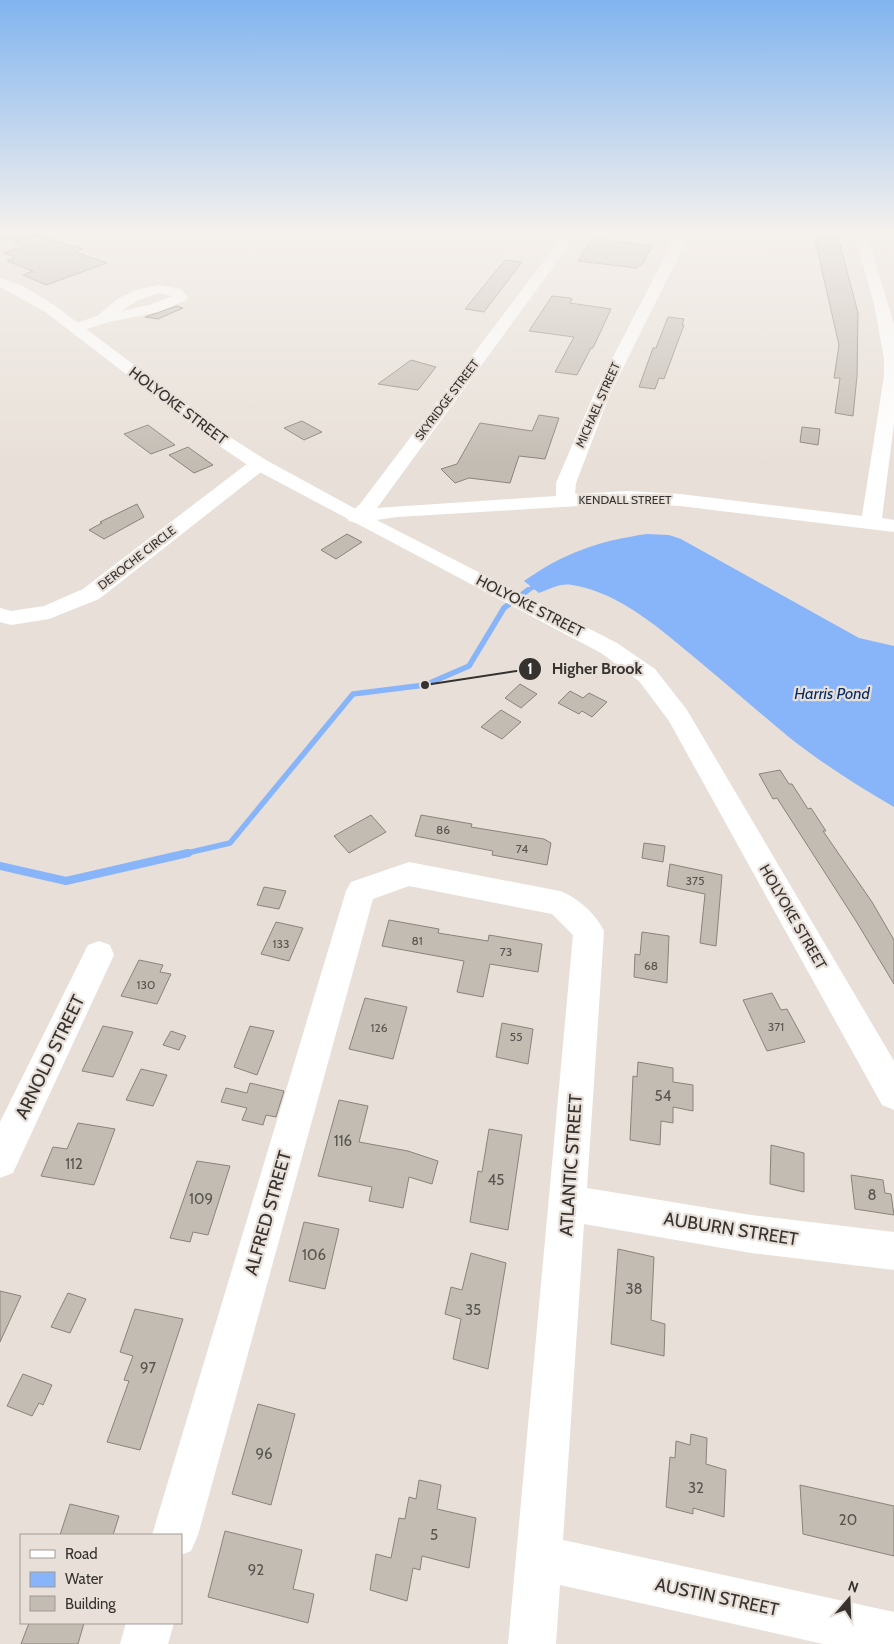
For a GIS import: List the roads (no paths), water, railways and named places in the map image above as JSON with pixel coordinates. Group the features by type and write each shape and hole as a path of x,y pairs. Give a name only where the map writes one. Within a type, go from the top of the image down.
{"street":[{"name":"HOLYOKE STREET","path":"51,310 227,443 259,464 356,517 529,605 618,653 647,675 664,695 894,1093"},
{"name":"SKYRIDGE STREET","path":"356,517 376,496 515,310"},
{"name":"MICHAEL STREET","path":"565,500 566,483 595,409 645,310"},
{"path":"871,523 893,376 892,357 883,310"},
{"path":"76,328 102,319"},
{"name":"DEROCHE CIRCLE","path":"0,615 11,618 49,612 91,594 259,464"},
{"name":"KENDALL STREET","path":"356,517 396,511 589,498 658,498 894,526"},
{"name":"ATLANTIC STREET","path":"361,890 409,874 560,903 589,931 541,1558 532,1644"},
{"name":"ALFRED STREET","path":"175,1534 361,890"},
{"name":"ARNOLD STREET","path":"0,1160 100,955"},
{"name":"AUBURN STREET","path":"568,1203 751,1234 894,1251"},
{"name":"AUSTIN STREET","path":"541,1558 894,1636"},
{"path":"144,1644 150,1624"}],"water":[{"name":"Harris Pond","path":"647,534 669,535 681,539 859,638 894,646 894,807 802,748 641,615 608,596 590,589 568,585 539,593 524,581 553,563 582,550 613,540"}],"waterway":[{"path":"528,590 536,586"},
{"path":"183,854 230,843 353,694 425,685 469,666 504,608 528,590"},
{"path":"0,866 66,881 188,853"}],"place":[{"name":"Higher Brook","path":"425,685"}]}
